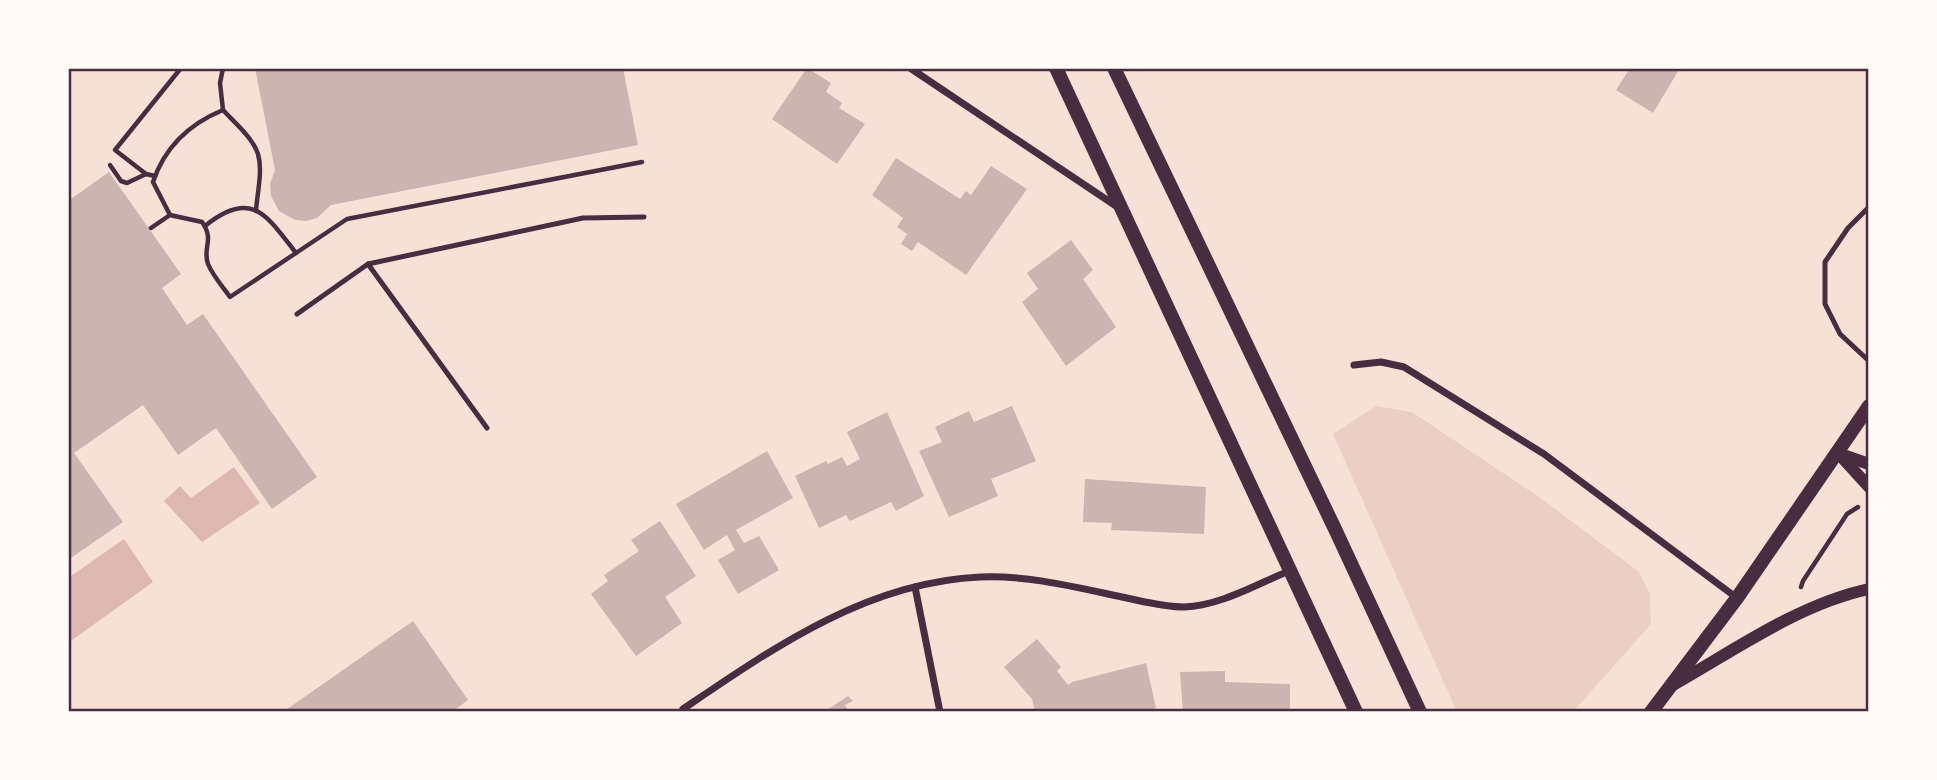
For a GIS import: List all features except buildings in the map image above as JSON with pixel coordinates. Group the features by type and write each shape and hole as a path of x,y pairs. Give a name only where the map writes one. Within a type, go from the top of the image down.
{"main road":[{"path":"1056,68 1356,712"},
{"path":"1114,68 1420,712"},
{"path":"1651,712 1737,598 1869,406"}],"street":[{"path":"910,68 1124,212"},
{"path":"1354,365 1381,362 1404,367 1544,454 1737,598"},
{"path":"1838,453 1869,464"},
{"path":"1838,453 1869,486"},
{"path":"684,709 774,648 838,613 915,587 979,577 1034,579 1162,605 1185,607 1226,597 1289,571"},
{"path":"915,587 940,712"},
{"path":"1673,685 1802,612 1826,601 1869,589"}],"lane":[{"path":"1869,207 1847,228 1825,262 1825,304 1840,334 1869,362"},
{"path":"297,314 368,264 583,218 644,217"},
{"path":"368,264 487,428"}],"path":[{"path":"155,176 146,174 115,150 181,68"},
{"path":"223,68 220,83 223,110 241,129 257,153 259,180 256,211"},
{"path":"170,215 153,182 160,161 202,118 223,110"},
{"path":"151,228 170,215 202,222 209,231 207,262 230,297 347,219 642,162"},
{"path":"110,165 121,181 127,183 146,174"},
{"path":"205,226 219,215 246,207 265,214 296,253"},
{"path":"1801,588 1847,514 1858,507"}],"shaded area":[{"path":"1376,406 1412,412 1539,497 1638,571 1650,594 1651,624 1573,712 1457,712 1333,434"},
{"path":"234,467 260,503 202,542 164,501 180,486 191,498"},
{"path":"124,539 153,582 68,643 68,578"}]}
